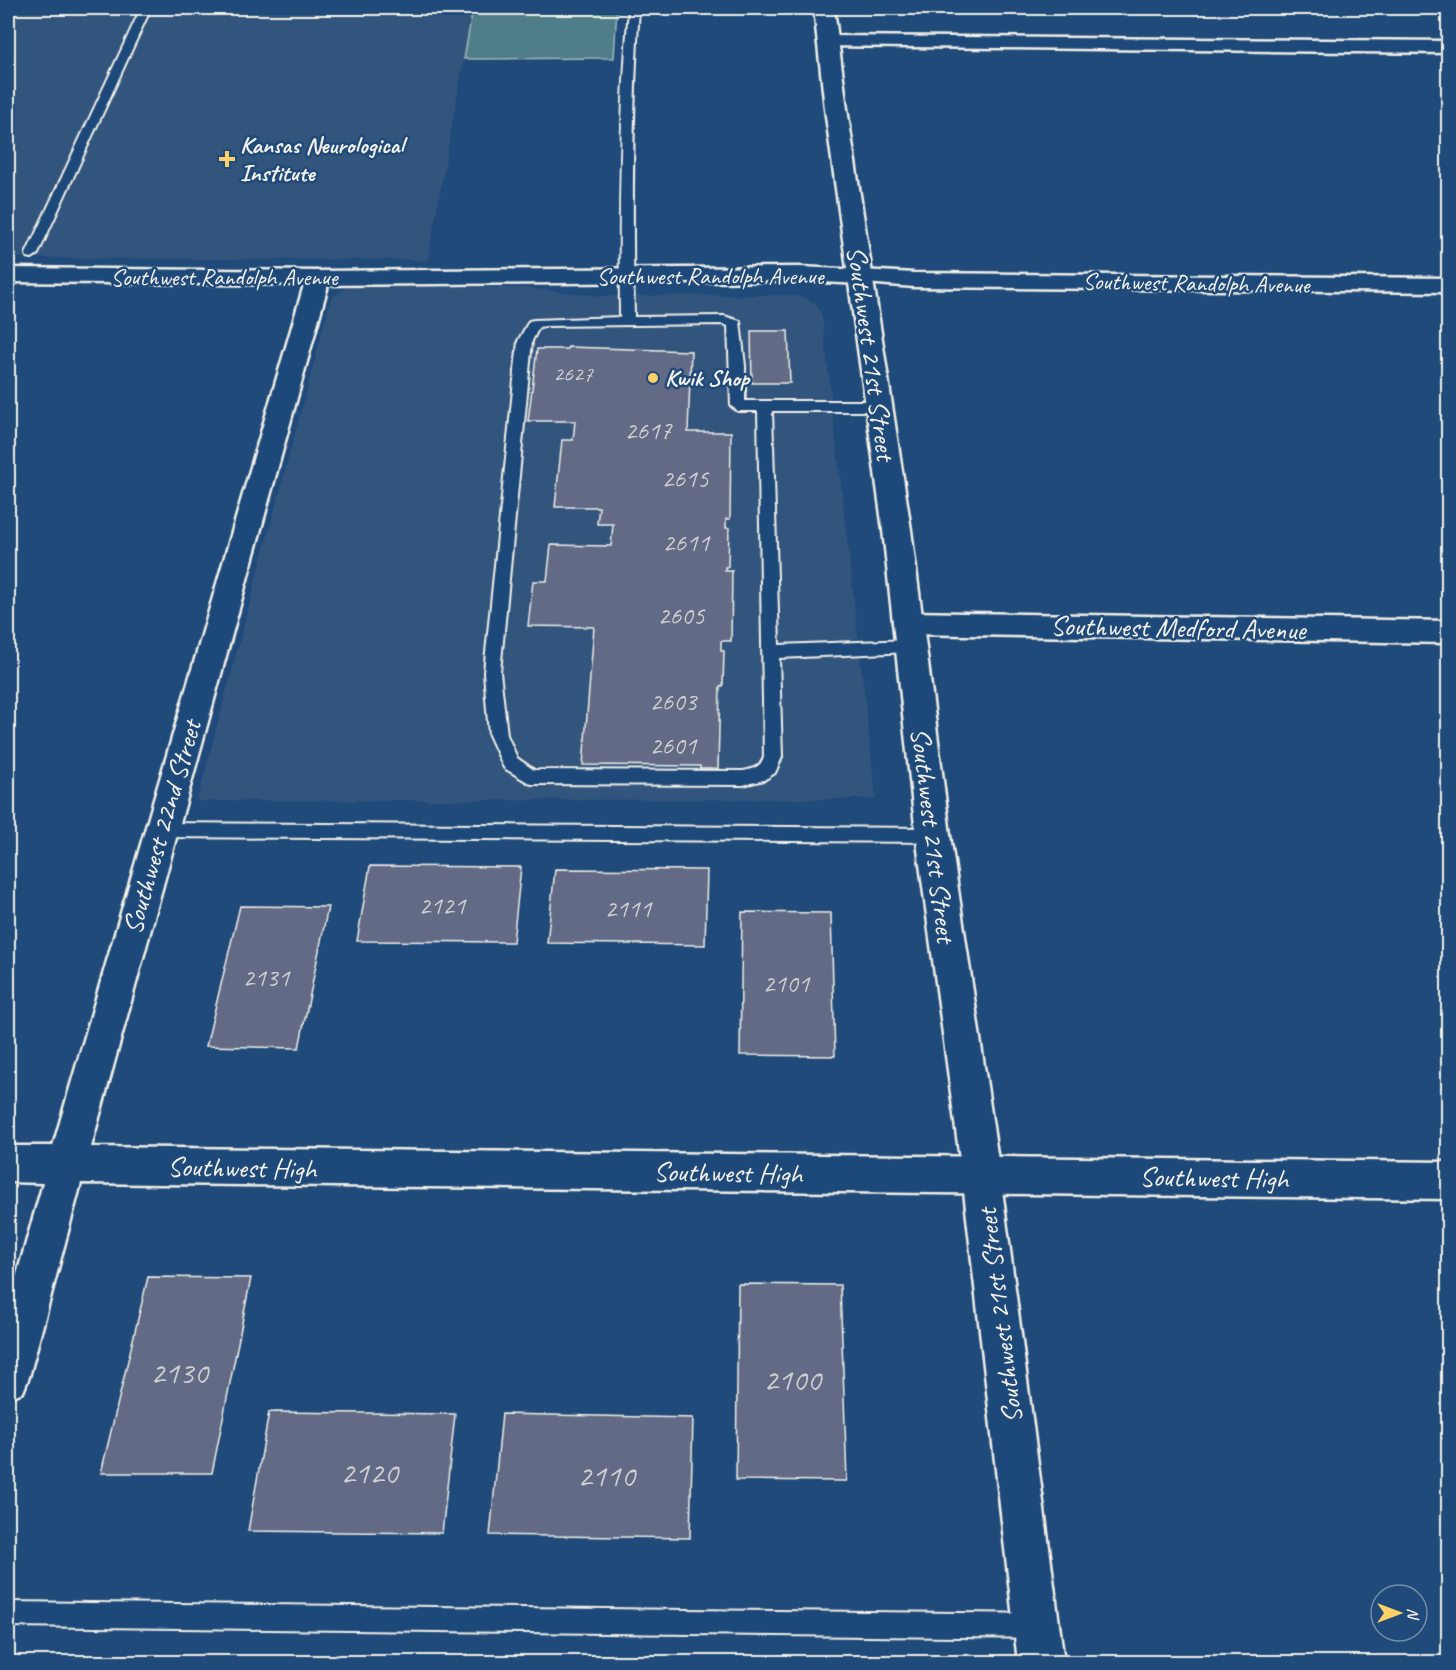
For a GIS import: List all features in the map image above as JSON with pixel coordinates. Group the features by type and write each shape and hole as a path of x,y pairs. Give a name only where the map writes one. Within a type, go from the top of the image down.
{"street":[{"name":"Southwest 21st Street","path":"824,8 836,110 880,406 933,835 981,1174 1041,1662"},
{"path":"828,42 1449,47"},
{"name":"Southwest Randolph Avenue","path":"8,275 318,278 800,274 914,280 1449,285"},
{"name":"Southwest 22nd Street","path":"8,1377 160,830 318,278"},
{"name":"Southwest Medford Avenue","path":"909,634 1449,632"},
{"name":"Southwest High","path":"8,1164 1449,1181"}],"lane":[{"path":"32,254 146,8"},
{"path":"627,320 625,187 628,82 634,8"},
{"path":"765,406 772,757 769,768 758,776 743,778 531,777 510,763 498,735 492,672 525,341 534,324 546,321 712,319 735,324 738,406 765,406 880,406"},
{"path":"770,652 909,634"},
{"path":"160,830 933,835"},
{"path":"8,1614 1036,1626"}],"shaded area":[{"name":"Kansas Neurological Institute","path":"8,8 473,8 428,260 8,258"},
{"path":"356,285 529,288 597,296 787,295 803,297 816,304 822,315 876,799 197,801 331,299 342,290"}],"green space":[{"path":"473,8 617,8 614,58 464,59"}],"building":[{"path":"751,331 788,331 790,383 752,383"},
{"path":"568,347 691,351 688,432 731,432 730,519 726,519 726,528 729,528 728,567 725,567 725,571 732,571 731,641 721,641 721,651 724,651 723,686 720,686 718,769 700,769 700,766 583,765 594,627 528,626 533,581 547,581 551,545 611,546 613,524 597,524 599,507 555,507 562,440 573,440 575,421 528,421 537,349 567,349"},
{"path":"370,866 521,867 513,942 357,941"},
{"path":"555,869 707,870 705,945 547,943"},
{"path":"240,906 328,907 299,1048 206,1046"},
{"path":"742,912 831,913 835,1056 740,1055"},
{"path":"148,1277 251,1278 212,1473 101,1473"},
{"path":"738,1284 840,1285 847,1481 736,1480"},
{"path":"269,1412 455,1414 442,1533 248,1531"},
{"path":"502,1414 693,1418 690,1538 490,1535"}],"place":[{"name":"Kansas Neurological Institute","path":"227,159"},
{"name":"Kwik Shop","path":"653,378"}]}
